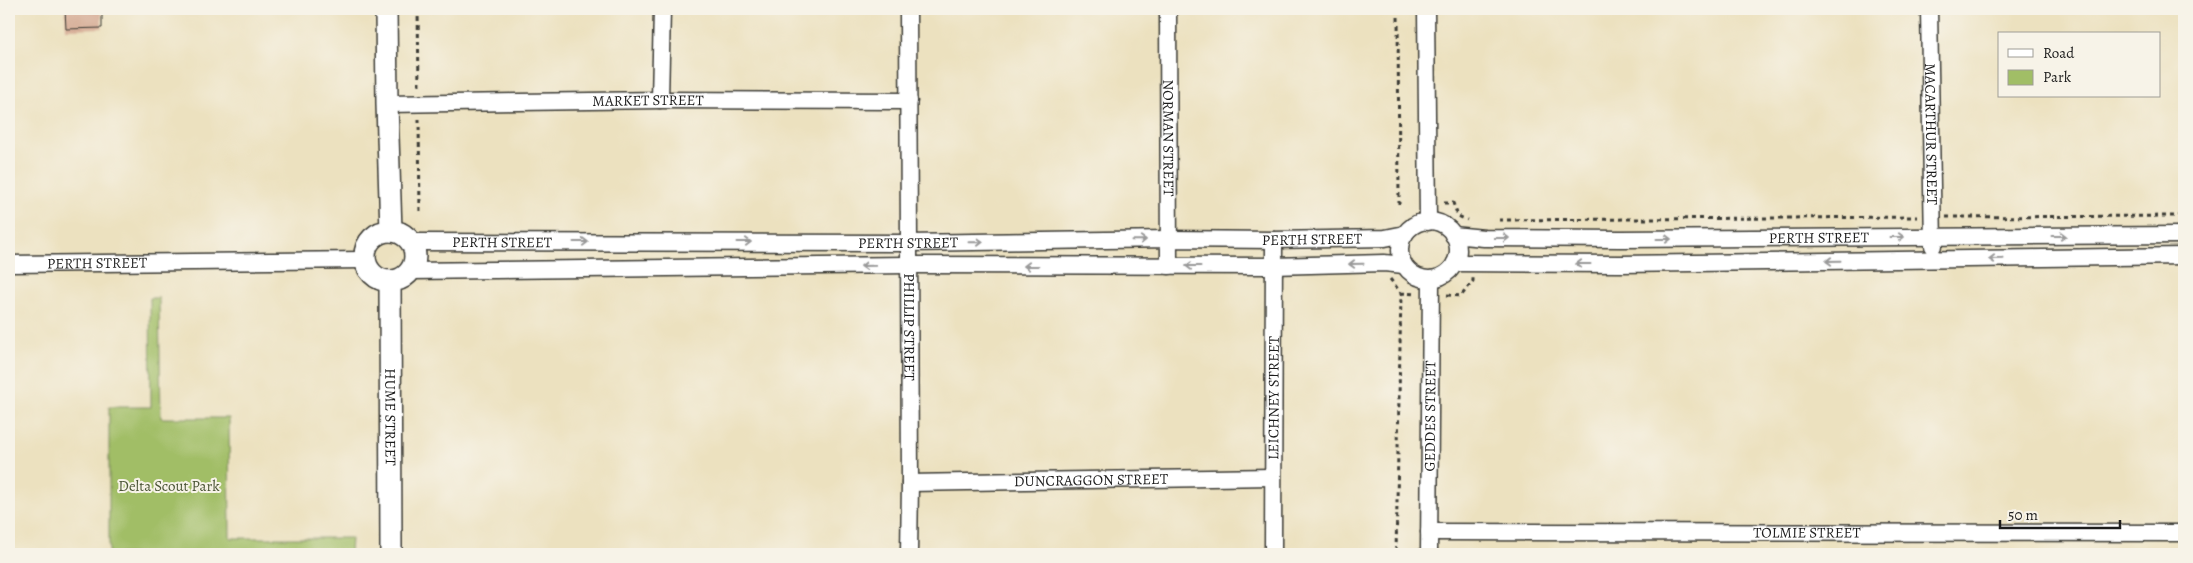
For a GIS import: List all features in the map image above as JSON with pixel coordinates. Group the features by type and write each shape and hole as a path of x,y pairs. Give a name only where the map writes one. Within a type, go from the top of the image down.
{"street":[{"path":"386,9 391,231"},
{"path":"660,100 662,9"},
{"name":"PHILLIP STREET","path":"908,9 909,554"},
{"name":"NORMAN STREET","path":"1168,9 1169,266"},
{"path":"1426,9 1428,222"},
{"name":"MACARTHUR STREET","path":"1929,9 1933,260"},
{"name":"MARKET STREET","path":"387,104 660,100 909,101"},
{"path":"1428,222 1442,225 1453,235 1458,252 1455,263 1448,272 1431,279 1414,275 1404,265 1400,248 1405,234 1415,225 1428,222"},
{"path":"391,231 399,232 410,242 415,256 410,271 401,278 390,281 382,280 371,272 365,260 365,252 371,239 377,234 391,231"},
{"name":"PERTH STREET","path":"410,242 908,243 1385,238 1405,234"},
{"name":"PERTH STREET","path":"1453,235 1484,238 1621,239 2184,235"},
{"path":"2122,257 2123,236"},
{"path":"1621,239 1621,264"},
{"name":"LEICHNEY STREET","path":"1273,554 1274,240"},
{"name":"PERTH STREET","path":"1455,263 1621,264 2184,256"},
{"name":"PERTH STREET","path":"9,264 365,260"},
{"name":"PERTH STREET","path":"410,271 908,266 1273,266 1384,263 1404,265"},
{"name":"GEDDES STREET","path":"1429,554 1431,279"},
{"name":"HUME STREET","path":"390,281 391,554"},
{"name":"DUNCRAGGON STREET","path":"910,483 1272,478"},
{"name":"TOLMIE STREET","path":"1429,532 2184,533"}],"path":[{"path":"418,9 420,215"},
{"path":"1398,9 1399,204"},
{"path":"1428,202 1453,203 1458,216 1470,221"},
{"path":"1490,220 2184,216"},
{"path":"1384,263 1386,274 1401,293 1396,554"}],"green space":[{"name":"Delta Scout Park","path":"150,298 159,298 161,418 229,418 230,538 351,538 350,554 109,554 109,407 151,407"}],"building":[{"path":"65,9 102,9 102,28 66,29"}]}
